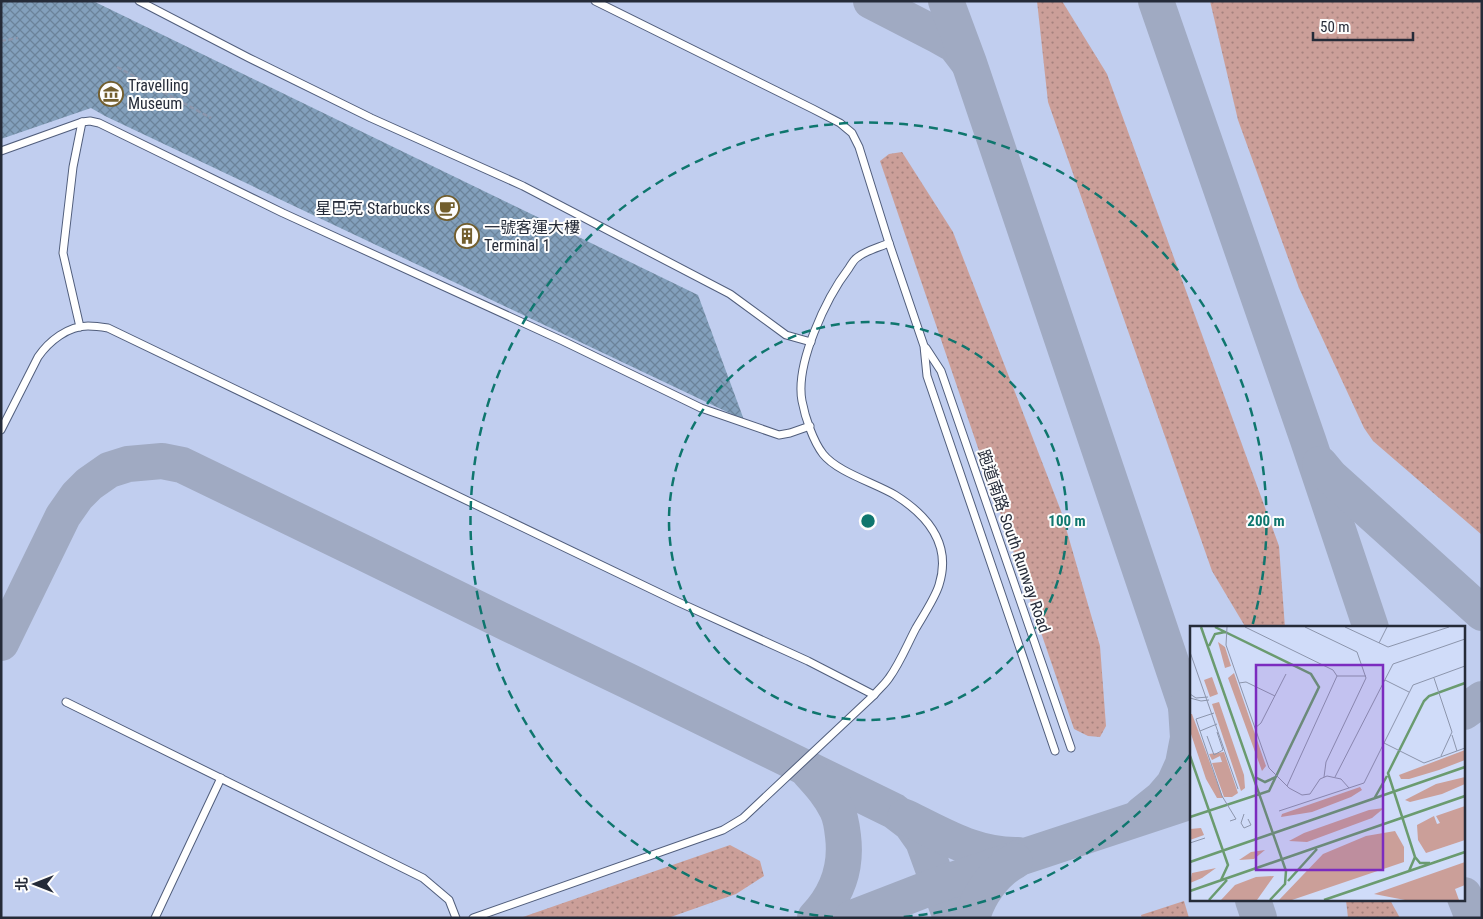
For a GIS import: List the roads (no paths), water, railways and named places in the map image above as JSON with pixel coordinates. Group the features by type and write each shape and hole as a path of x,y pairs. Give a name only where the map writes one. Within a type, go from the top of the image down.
{"lane":[{"path":"139,1 371,118 522,186 730,294 786,335 811,342"},
{"name":"跑道南路 South Runway Road","path":"595,1 813,109 840,123 852,133 860,147 889,243 924,346 927,376 1055,751"},
{"path":"1,151 82,122 99,122 283,213 563,341 701,408 779,435 810,426"},
{"path":"80,327 63,254 73,167 82,122"},
{"path":"472,918 722,830 743,818 874,695 889,678 939,586 942,567 941,550 937,536 933,528 909,505 893,494 831,461 823,454 810,426 802,401 802,386 803,370 811,342 828,302 840,280 857,257 889,243"},
{"path":"1,430 44,347 63,333 80,327 108,328 669,598 808,661 874,695"},
{"name":"跑道南路 South Runway Road","path":"924,346 941,371 1071,748"},
{"path":"66,702 423,878 449,900 456,918"},
{"path":"155,918 221,778"}],"place":[{"name":"Travelling Museum","path":"111,94"},
{"name":"星巴克 Starbucks","path":"447,208"},
{"name":"一號客運大樓 Terminal 1","path":"467,236"}]}
